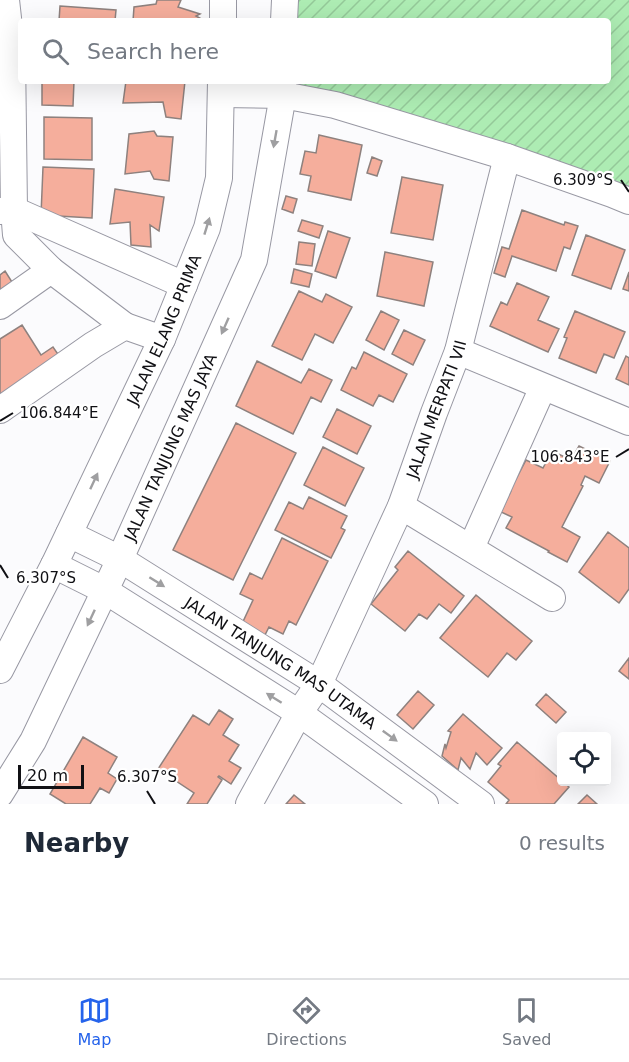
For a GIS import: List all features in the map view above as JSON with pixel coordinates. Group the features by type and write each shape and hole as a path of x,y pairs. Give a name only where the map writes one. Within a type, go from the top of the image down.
{"street":[{"path":"6,0 7,211 16,235 51,270 125,326 162,339"},
{"path":"223,0 223,18"},
{"path":"284,18 285,0"},
{"path":"221,87 271,92 335,105 507,157 629,201"},
{"name":"JALAN ELANG PRIMA","path":"0,670 9,642 54,565 162,339 207,228 219,178 221,87"},
{"name":"JALAN TANJUNG MAS JAYA","path":"0,795 33,741 120,559 255,260 271,92"},
{"name":"JALAN MERPATI VII","path":"249,804 299,713 318,684 401,506 458,351 507,157"},
{"path":"7,211 184,285"},
{"path":"0,306 51,270"},
{"path":"0,410 93,345 125,326"},
{"path":"458,351 629,422"},
{"path":"471,548 543,387"},
{"path":"401,506 552,598"},
{"name":"JALAN TANJUNG MAS UTAMA","path":"69,534 120,559 318,684 481,804"},
{"name":"JALAN TANJUNG MAS UTAMA","path":"54,565 104,590 299,713 425,804"}],"green space":[{"path":"294,0 629,0 629,196 506,152 294,84 611,84 611,18 293,18"}],"building":[{"path":"157,0 181,0 178,7 200,14 196,16 200,18 133,18 134,7 156,4"},
{"path":"60,6 116,10 115,18 59,18"},
{"path":"42,84 74,84 73,106 42,105"},
{"path":"126,84 185,84 181,119 166,117 163,102 123,103"},
{"path":"44,117 92,118 92,160 44,159"},
{"path":"154,131 157,136 173,137 169,181 154,179 150,171 125,174 129,134"},
{"path":"319,135 362,145 351,200 308,191 311,176 300,174 305,151 316,153"},
{"path":"372,157 382,161 377,176 367,173"},
{"path":"43,167 94,169 92,218 41,215"},
{"path":"402,177 443,185 433,240 391,233"},
{"path":"115,189 164,197 159,231 150,225 151,247 131,245 130,222 110,224"},
{"path":"286,196 297,199 293,213 282,209"},
{"path":"522,210 564,225 565,222 578,226 570,249 564,247 556,271 512,256 505,277 494,273 502,247 509,249"},
{"path":"302,220 323,226 319,238 298,231"},
{"path":"328,231 350,238 336,278 315,271"},
{"path":"586,235 625,250 611,289 572,275"},
{"path":"299,242 315,244 312,266 296,264"},
{"path":"385,252 433,262 424,306 377,296"},
{"path":"294,269 312,274 309,287 291,283"},
{"path":"5,271 12,282 0,290 0,275"},
{"path":"629,272 629,291 623,289"},
{"path":"517,283 549,297 538,320 559,329 548,352 490,326 501,302 507,305"},
{"path":"299,291 322,302 326,294 352,307 333,343 315,334 302,360 272,346"},
{"path":"381,311 399,320 384,350 366,340"},
{"path":"575,311 625,332 614,358 604,354 596,373 559,358 567,338 564,337"},
{"path":"22,325 41,355 53,347 62,360 0,400 0,339"},
{"path":"404,330 425,340 413,365 392,354"},
{"path":"364,352 407,374 393,402 379,395 373,406 341,390 352,367 356,369"},
{"path":"626,356 629,358 629,385 616,379"},
{"path":"257,361 301,383 309,369 332,380 321,402 311,397 293,434 236,406"},
{"path":"337,409 371,426 357,454 323,437"},
{"path":"236,423 296,453 233,580 173,550"},
{"path":"579,446 610,461 599,483 585,476 581,485 583,486 562,527 580,537 567,562 506,528 512,517 501,512 511,491 507,490 513,479 515,481 526,460 543,468 552,451 571,460"},
{"path":"323,447 364,468 345,506 304,485"},
{"path":"309,497 347,516 341,528 345,530 331,558 275,530 289,502 303,509"},
{"path":"608,532 629,548 629,589 619,603 579,572"},
{"path":"282,538 328,561 296,625 289,621 283,634 269,627 264,637 241,626 253,600 240,594 250,573 262,579"},
{"path":"408,551 464,596 451,613 439,604 427,619 419,614 405,631 371,604 398,570 395,567"},
{"path":"476,595 532,641 516,660 507,653 488,677 440,638"},
{"path":"629,658 629,679 619,671"},
{"path":"418,691 434,705 413,729 397,715"},
{"path":"546,694 566,712 556,723 536,705"},
{"path":"219,710 233,719 223,735 239,745 229,761 241,768 231,784 218,777 222,780 207,804 187,804 194,793 158,769 193,715 209,725"},
{"path":"463,714 502,748 487,765 476,753 470,769 461,758 458,770 442,756 451,732 448,731"},
{"path":"83,737 117,757 108,773 117,779 109,793 100,788 90,804 66,804 50,794"},
{"path":"517,742 557,777 557,786 569,787 554,804 506,804 509,800 488,782 501,766 498,764"},
{"path":"294,795 305,804 286,804"},
{"path":"587,795 597,804 578,804"}]}
